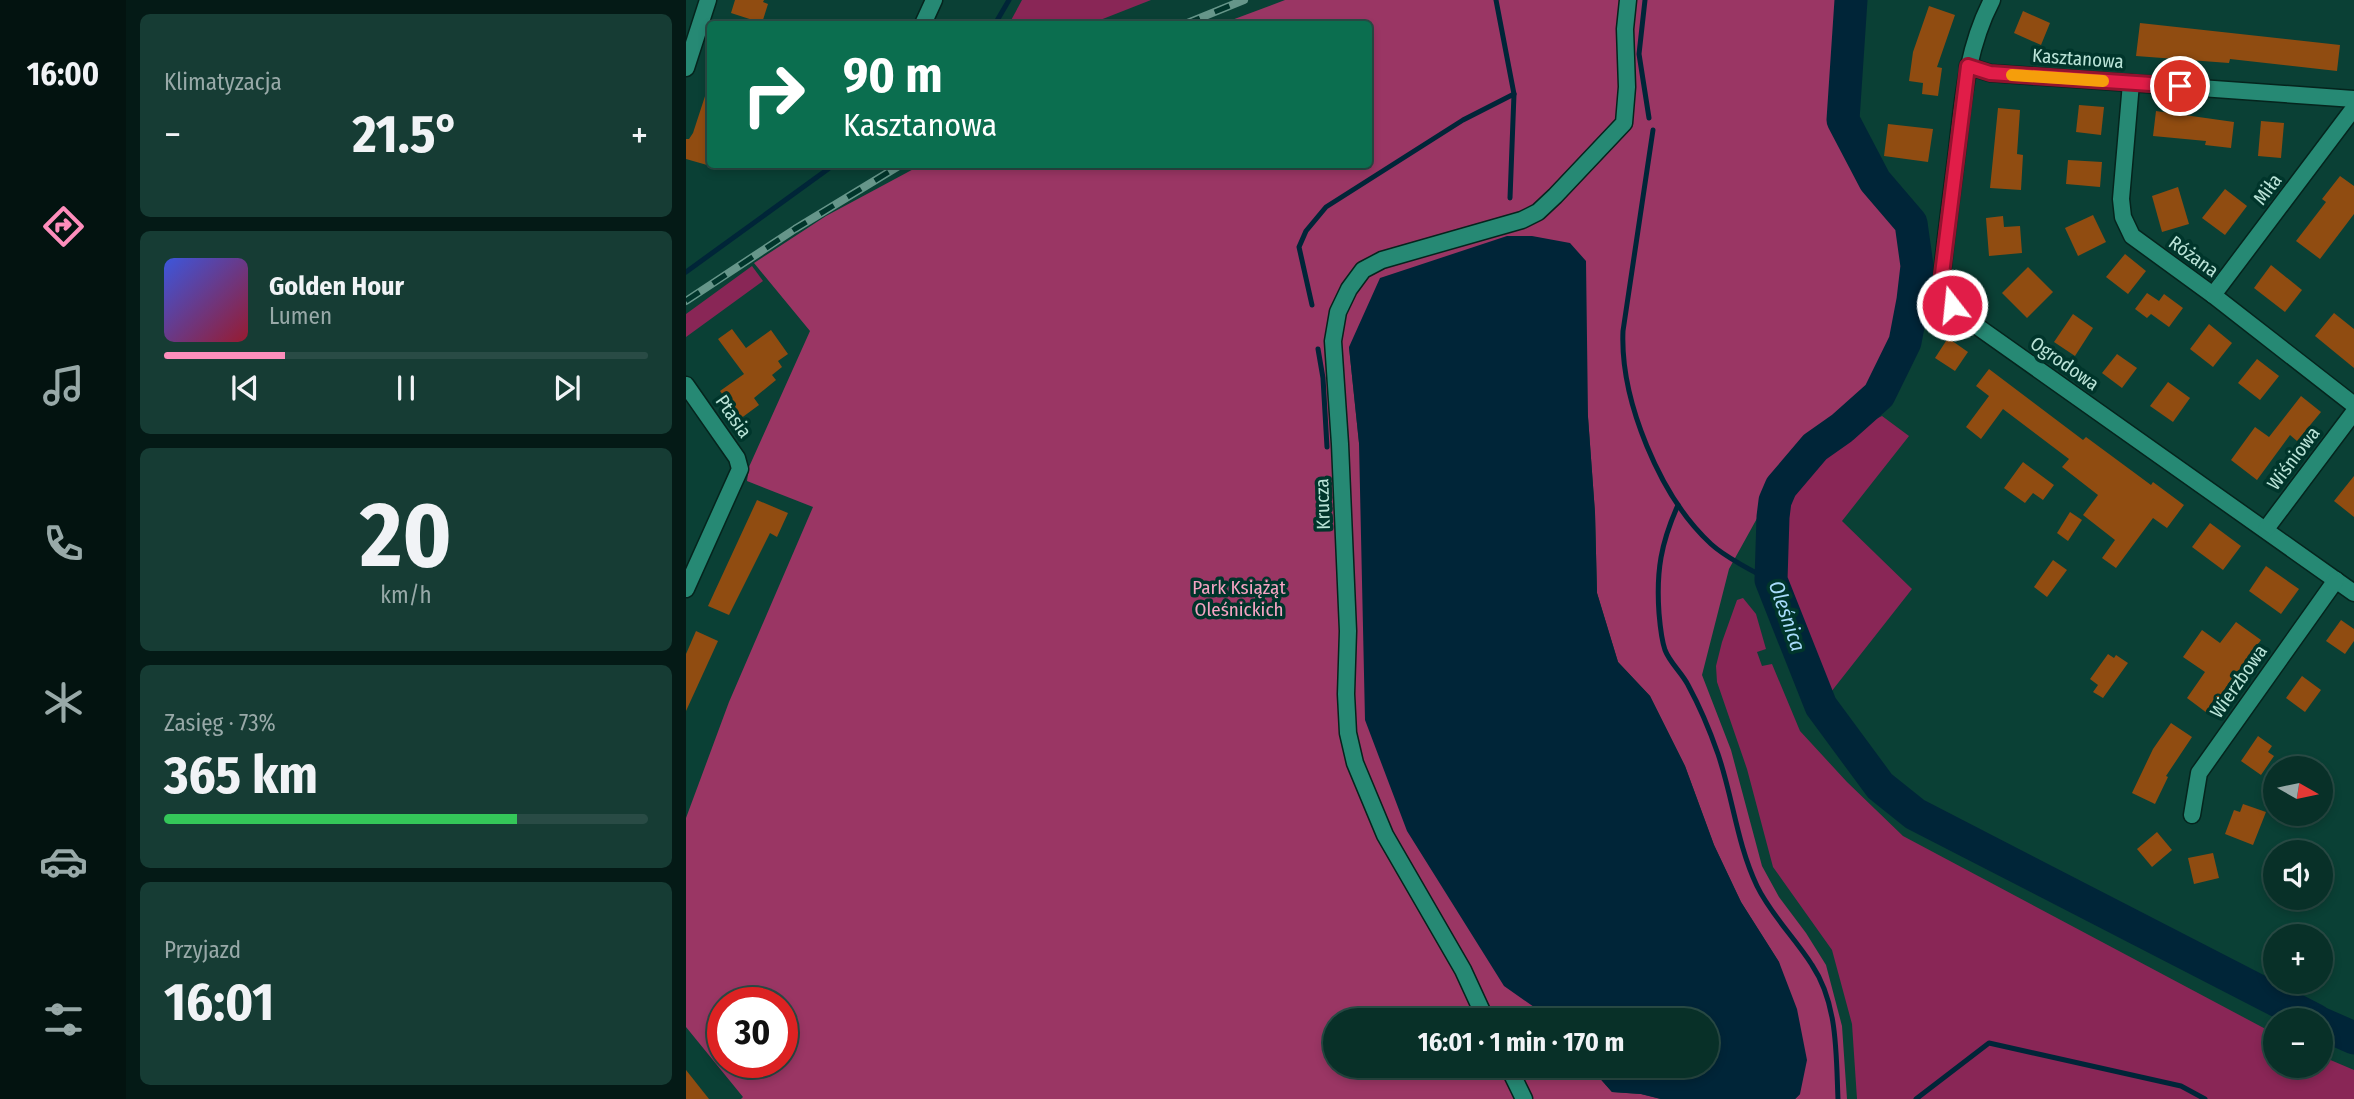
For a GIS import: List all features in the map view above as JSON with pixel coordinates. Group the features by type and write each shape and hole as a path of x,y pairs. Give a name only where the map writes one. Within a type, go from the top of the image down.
{"street":[{"path":"686,68 708,0"},
{"path":"924,21 934,0"},
{"name":"Krucza","path":"1480,1008 1463,970 1385,835 1355,763 1348,733 1348,631 1333,341 1338,312 1349,289 1363,270 1382,260 1522,220 1538,212 1624,123 1625,29 1629,0"},
{"name":"Ogrodowa","path":"1992,0 1979,25 1968,66 1942,274 1952,305 1975,325 2354,593"},
{"name":"Kasztanowa","path":"1968,66 1990,73 2354,99"},
{"name":"Różana","path":"2131,83 2121,200 2123,217 2132,236 2213,295 2354,405"},
{"name":"Miła","path":"2213,295 2354,108"},
{"name":"Ptasia","path":"686,385 737,458 740,469 686,589"},
{"name":"Wiśniowa","path":"2266,529 2354,412"},
{"name":"Wierzbowa","path":"2192,815 2199,773 2336,580"},
{"path":"1514,1078 1524,1099"}],"shaded area":[{"path":"1022,0 1151,0 1098,21 1011,21"},
{"path":"752,266 763,281 686,337 686,314"},
{"path":"1882,416 1909,436 1842,521 1912,589 1831,692 1789,593 1782,566 1782,514 1794,488 1816,464 1847,437"},
{"path":"1743,598 1756,614 1766,649 1757,652 1762,666 1772,664 1800,731 1847,782 1903,836 2263,1028 2263,1078 2333,1078 2333,1061 2354,1070 2354,1099 1857,1099 1852,1024 1832,950 1773,867 1747,769 1717,682 1716,666 1737,600"}],"green space":[{"name":"Park Książąt Oleśnickich","path":"1285,0 1843,0 1835,126 1904,235 1903,309 1888,364 1864,396 1819,437 1776,484 1729,569 1702,675 1731,750 1762,866 1779,897 1826,965 1842,1026 1847,1099 1795,1099 1800,1094 1779,962 1741,902 1714,845 1685,766 1650,696 1618,662 1597,593 1588,417 1349,347 1359,443 1542,1008 1323,1008 1323,1078 1600,1078 1612,1092 1641,1094 1661,1099 741,1099 743,1097 728,1078 798,1078 798,987 707,987 707,1053 686,1027 686,818 729,702 813,507 747,481 749,467 810,331 754,263 826,216 915,168 1372,168 1372,21 1229,21"}],"water":[{"path":"1507,236 1532,236 1570,243 1586,261 1588,417 1597,593 1618,662 1650,696 1685,766 1714,845 1741,902 1779,962 1797,1009 1807,1060 1800,1094 1795,1099 1661,1099 1641,1094 1612,1092 1600,1078 1719,1078 1719,1008 1535,1008 1504,986 1407,831 1365,720 1359,443 1349,347 1380,278"}],"building":[{"path":"735,0 764,0 763,2 768,4 763,21 731,13"},
{"path":"1929,6 1955,15 1937,67 1942,68 1938,96 1922,94 1923,83 1909,81 1913,52"},
{"path":"2023,11 2050,23 2041,45 2014,33"},
{"path":"2140,23 2340,45 2337,71 2230,59 2229,63 2136,56"},
{"path":"707,90 707,165 686,159 686,139 693,133"},
{"path":"2079,105 2104,107 2101,135 2076,132"},
{"path":"1998,108 2020,110 2017,154 2023,155 2021,190 1990,188"},
{"path":"2156,111 2234,122 2231,148 2205,145 2206,141 2153,136"},
{"path":"2261,121 2284,123 2281,158 2258,156"},
{"path":"1888,124 1933,129 1928,162 1884,156"},
{"path":"2068,160 2102,162 2100,187 2066,184"},
{"path":"2340,176 2354,186 2354,214 2320,259 2296,241 2326,202 2322,199"},
{"path":"2178,187 2189,224 2162,232 2152,196"},
{"path":"2225,189 2247,206 2225,235 2202,218"},
{"path":"2093,215 2106,242 2078,256 2065,228"},
{"path":"2003,216 2004,227 2020,226 2022,253 1989,256 1986,218"},
{"path":"2125,254 2146,271 2128,294 2106,277"},
{"path":"2271,265 2302,290 2285,312 2254,288"},
{"path":"2028,267 2053,292 2027,318 2002,293"},
{"path":"2147,293 2159,301 2164,294 2183,308 2169,327 2151,314 2147,318 2135,309"},
{"path":"2334,313 2354,329 2354,368 2315,336"},
{"path":"2073,314 2093,328 2075,356 2054,342"},
{"path":"2209,324 2232,343 2213,367 2190,349"},
{"path":"732,329 746,348 771,330 788,354 778,361 782,367 772,375 776,380 754,398 759,405 740,419 735,412 731,415 721,401 725,398 720,391 744,374 718,339"},
{"path":"1948,338 1968,352 1955,371 1935,358"},
{"path":"2117,354 2137,368 2122,388 2102,373"},
{"path":"2257,359 2279,376 2260,400 2238,383"},
{"path":"1989,369 2083,440 2086,437 2151,485 2153,482 2184,505 2167,528 2153,518 2116,568 2102,558 2115,540 2083,515 2098,495 2062,467 2069,459 2003,409 1981,439 1966,427 1989,396 1976,386"},
{"path":"2168,382 2190,398 2173,422 2150,406"},
{"path":"2301,396 2321,412 2297,441 2290,435 2257,480 2231,460 2255,427 2269,437"},
{"path":"2023,462 2054,485 2043,500 2033,493 2025,503 2004,488"},
{"path":"2354,476 2354,517 2334,501"},
{"path":"757,500 788,513 777,537 770,533 729,615 708,606"},
{"path":"2070,512 2082,520 2068,541 2057,533"},
{"path":"2210,523 2241,546 2223,570 2192,547"},
{"path":"2053,560 2067,570 2047,597 2034,587"},
{"path":"2266,566 2299,589 2281,614 2249,591"},
{"path":"2341,620 2354,629 2354,641 2345,654 2326,641"},
{"path":"2236,622 2261,640 2207,713 2187,698 2205,672 2183,657 2202,630 2220,643"},
{"path":"696,631 718,641 686,711 686,654"},
{"path":"2108,654 2114,658 2116,655 2128,663 2103,698 2093,692 2098,685 2090,679"},
{"path":"2302,676 2321,690 2305,712 2286,698"},
{"path":"2171,723 2192,737 2166,776 2168,777 2155,804 2132,793 2153,749"},
{"path":"2258,736 2272,746 2268,752 2274,756 2263,756 2261,775 2241,761"},
{"path":"2243,804 2263,811 2263,820 2253,845 2225,834 2234,810 2240,812"},
{"path":"2157,832 2172,850 2152,867 2137,849"},
{"path":"2213,853 2219,878 2194,884 2188,858"},
{"path":"686,1070 709,1099 686,1099"}],"waterway":[{"path":"997,21 1009,0"},
{"path":"1496,0 1514,94 1510,198"},
{"path":"1645,0 1639,54 1649,118"},
{"name":"Oleśnica","path":"1851,0 1843,120 1875,181 1911,223 1917,266 1905,342 1879,395 1842,428 1815,447 1781,487 1775,501 1771,580 1821,706 1880,786 1915,814 2292,1008"},
{"path":"1312,305 1299,247 1306,231 1326,207 1463,120 1514,94"},
{"path":"1653,130 1623,331 1628,387 1647,446 1660,474 1692,524 1724,554 1771,580"},
{"path":"686,272 829,168"},
{"path":"1318,349 1323,378 1327,447"},
{"path":"1678,505 1667,532 1659,570 1659,613 1665,650 1692,693 1712,737 1745,854 1757,886 1769,907 1812,965 1827,996 1836,1047 1838,1099"},
{"name":"Oleśnica","path":"2333,1029 2354,1038"},
{"path":"1916,1099 1989,1043 2181,1086 2205,1099"}],"railway":[{"path":"1192,21 1244,0"},
{"path":"686,301 795,229 895,168"}],"slow traffic":[{"path":"2012,75 2103,81"}],"route":[{"path":"1952,305 1942,274 1968,66 1990,73 2180,86"}]}
